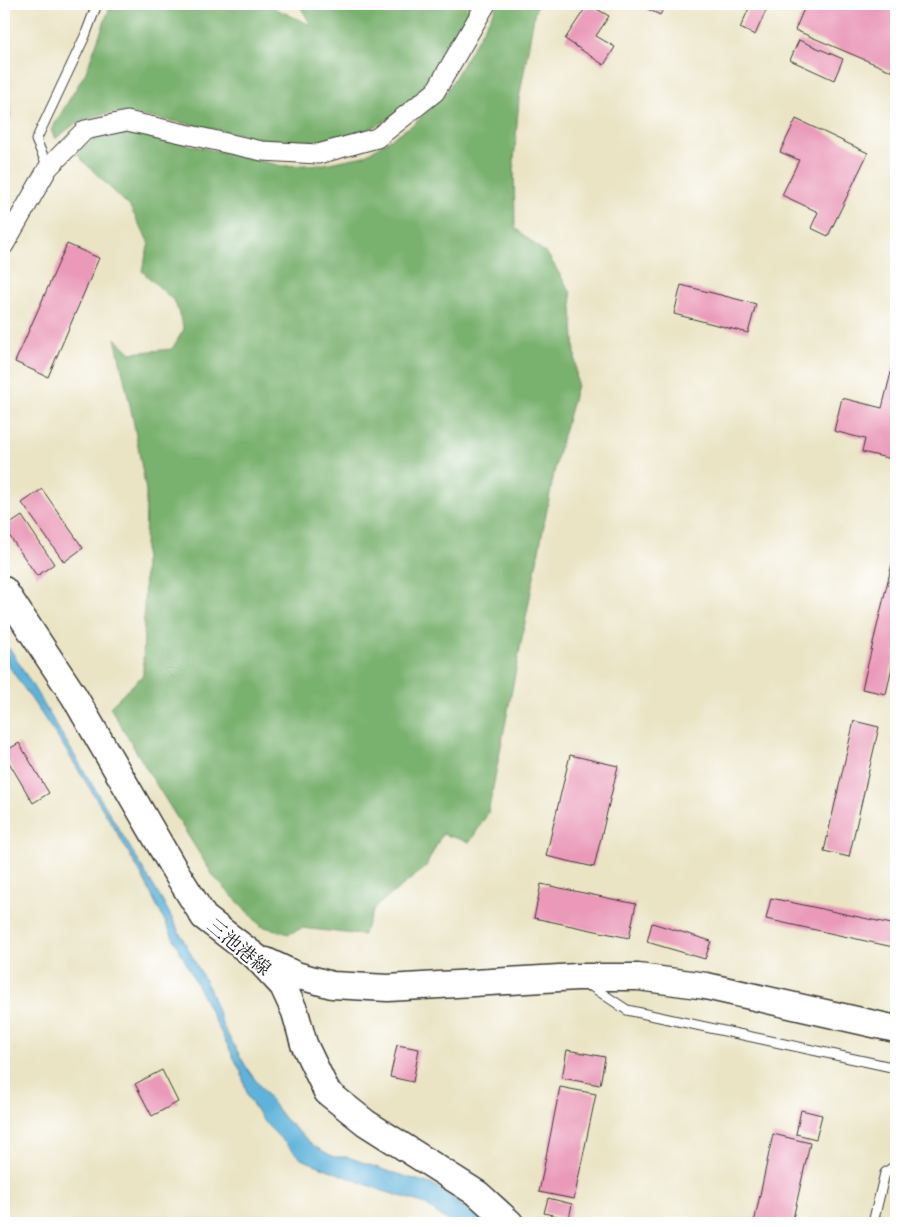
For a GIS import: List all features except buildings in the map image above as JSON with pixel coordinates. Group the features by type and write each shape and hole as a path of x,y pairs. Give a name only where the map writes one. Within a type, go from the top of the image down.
{"main road":[{"name":"三池港線","path":"4,590 74,696 204,918 256,957 283,986 295,1012 304,1044 327,1092 366,1123 478,1194 510,1223"},
{"path":"256,957 296,975 332,985 388,988 577,977 638,977 706,986 896,1029"}],"street":[{"path":"4,245 48,168 85,130 127,121 262,151 318,154 377,138 435,92 486,4"}],"lane":[{"path":"48,168 36,140 85,36 97,4"},
{"path":"577,977 627,1010 896,1068"},
{"path":"873,1223 885,1173 896,1165"}],"green space":[{"path":"111,4 265,4 311,25 299,4 478,4 429,82 395,115 376,126 335,140 277,142 119,112 104,114 76,123 55,139 51,130 86,72"},
{"path":"498,4 538,4 535,11 519,99 514,161 515,228 548,255 571,293 577,385 557,458 488,813 470,842 442,834 425,868 375,907 363,935 302,928 289,934 261,926 214,877 110,707 143,675 146,491 133,419 115,338 131,353 172,349 184,329 175,302 142,271 149,243 130,207 75,151 102,136 129,131 282,166 324,164 364,156 414,124 447,91"}],"water":[{"path":"4,647 11,650 166,907 210,990 223,1026 248,1070 284,1118 314,1146 334,1157 348,1157 434,1185 486,1223 451,1223 423,1203 383,1191 301,1159 264,1122 248,1097 241,1072 142,876 64,747 4,659"}]}
